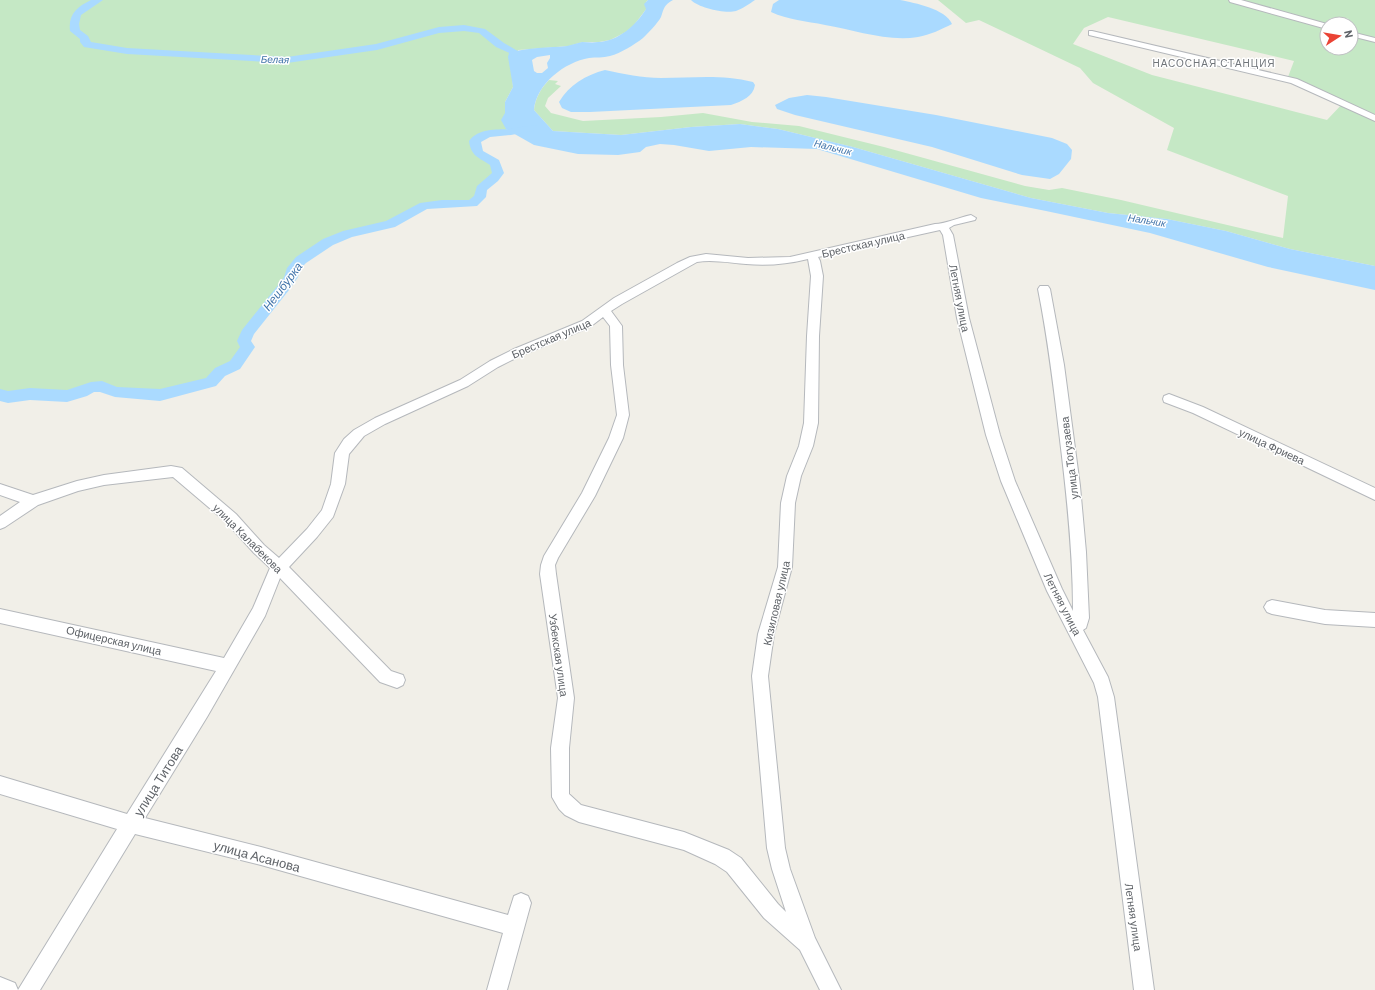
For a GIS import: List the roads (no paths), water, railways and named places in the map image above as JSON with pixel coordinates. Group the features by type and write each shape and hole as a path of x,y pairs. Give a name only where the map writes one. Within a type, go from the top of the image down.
{"street":[{"path":"1233,0 1319,25"},
{"path":"1092,33 1294,81 1375,118"},
{"path":"1359,36 1375,40"},
{"name":"Брестская улица","path":"279,567 312,533 328,513 336,491 342,453 359,433 380,421 464,384 494,364 518,352 578,328 593,320 618,301 681,265 699,258 710,257 760,261 790,260 935,227 943,228 950,223 971,218"},
{"name":"Летняя улица","path":"943,228 948,235 963,318 1003,468 1055,591 1102,682 1106,697 1144,990"},
{"name":"Кизиловая улица","path":"812,256 815,261 817,276 813,336 811,423 806,446 794,476 788,503 785,567 766,634 760,676 776,848 781,869 807,943 831,990"},
{"name":"улица Тогузаева","path":"1044,289 1052,323 1058,364 1078,526 1081,570 1081,618 1080,623 1074,627"},
{"name":"Узбекская улица","path":"605,311 616,326 617,365 623,415 616,438 588,496 551,556 548,565 548,574 566,698 560,748 561,797 571,809 579,813 684,841 710,852 734,865 771,911 807,943"},
{"name":"улица Фриева","path":"1169,399 1198,410 1375,494"},
{"name":"улица Калабекова","path":"0,523 33,501 77,486 135,475 171,471 177,472 231,518 259,549 279,567 386,677 397,680"},
{"path":"0,489 33,501"},
{"name":"улица Титова","path":"28,990 201,711 260,611 273,576 279,567"},
{"path":"1272,607 1325,617 1375,620"},
{"name":"Офицерская улица","path":"0,616 227,666"},
{"name":"улица Асанова","path":"0,785 131,823 261,856 514,927"},
{"path":"497,990 521,903"},
{"path":"0,987 8,990"}],"water":[{"name":"Нальчик","path":"648,0 673,0 665,7 661,17 655,25 636,43 614,55 589,58 571,64 553,76 540,91 534,110 553,131 621,135 691,127 740,124 778,129 853,147 1031,198 1108,213 1167,219 1226,231 1290,249 1375,266 1375,290 1268,267 1150,233 981,198 817,149 751,147 709,151 660,144 646,147 640,152 618,155 578,154 534,145 506,129 501,120 505,113 505,102 513,87 508,57 509,53 613,39 626,31 637,21 646,9 644,4","holes":["550,55 547,63 548,68 542,73 537,73 534,71 532,60 537,57"]},
{"path":"691,0 755,0 736,11 725,12 700,6"},
{"path":"779,0 900,0 937,11 949,19 952,24 940,30 918,37 883,37 777,15 771,12 773,4"},
{"path":"605,70 633,76 654,78 730,78 753,82 755,85 749,96 731,105 590,112 571,112 562,108 559,102 573,86 591,75"},
{"path":"807,95 936,115 1052,138 1067,144 1072,150 1071,159 1059,174 1050,179 1022,175 932,147 795,115 777,109 775,105 789,98"}],"waterway":[{"name":"Белая","path":"98,0 83,8 76,15 74,19 75,31 85,38 85,42 88,45 121,50 287,60 377,47 439,30 464,28 482,31 500,45 516,53"},
{"name":"Нешбурка","path":"0,395 8,397 30,394 67,396 82,392 91,387 102,386 115,392 160,395 211,382 220,372 235,365 248,347 244,341 247,333 284,287 291,277 294,268 301,260 328,242 348,234 390,224 424,206 473,203 480,197 481,189 498,173 495,163 477,151 475,141 487,134 533,128"}],"district":[{"name":"НАСОСНАЯ СТАНЦИЯ","path":"1214,63"}]}
